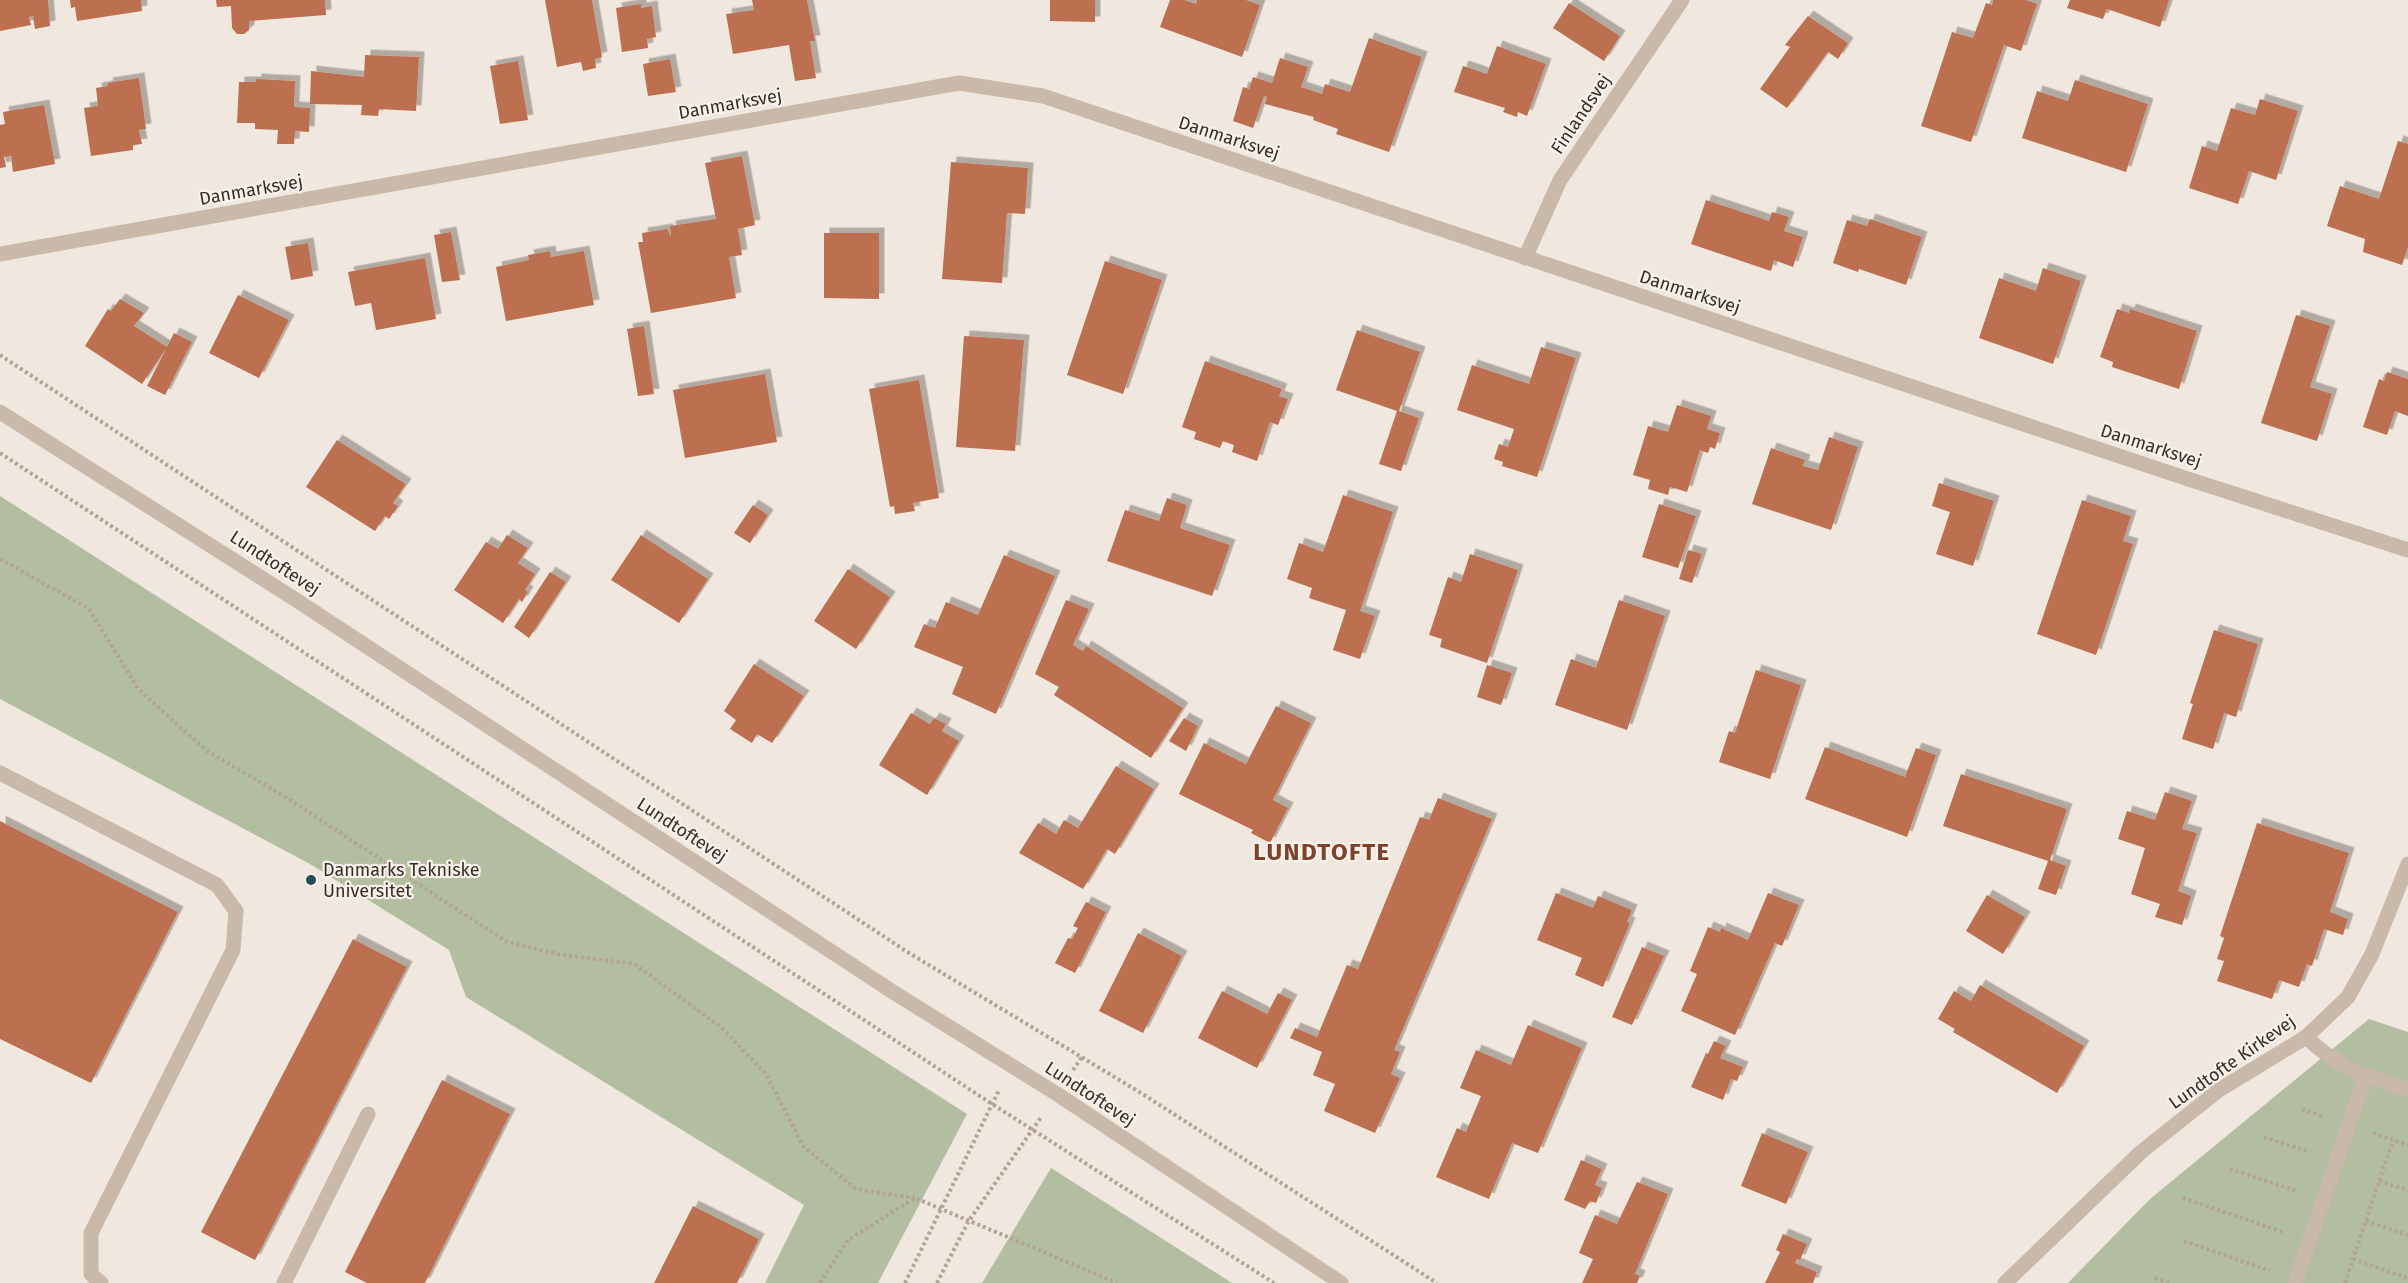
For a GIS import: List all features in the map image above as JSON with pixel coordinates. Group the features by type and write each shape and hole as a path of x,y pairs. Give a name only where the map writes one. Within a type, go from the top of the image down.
{"street":[{"name":"Finlandsvej","path":"1525,258 1560,180 1682,0"},
{"name":"Danmarksvej","path":"0,254 959,83 1043,96 2185,478 2408,550"},
{"name":"Lundtoftevej","path":"0,412 291,596 874,979 1057,1094 1341,1283"},
{"path":"0,773 217,885 236,911 233,950 91,1233 91,1274 100,1283"},
{"name":"Lundtofte Kirkevej","path":"2005,1283 2141,1152 2219,1090 2306,1037 2348,997 2372,954 2408,864"},
{"path":"2306,1037 2330,1060 2365,1077 2408,1090"},
{"path":"2295,1282 2365,1077"},
{"path":"284,1283 368,1114"}],"path":[{"path":"0,355 909,953 1141,1093 1437,1283"},
{"path":"0,453 992,1104 1274,1283"},
{"path":"0,559 89,609 139,690 207,751 284,796 507,942 558,954 634,964 722,1027 766,1074 803,1146 856,1189 915,1198 1117,1283"},
{"path":"905,1283 942,1211 1010,1065"},
{"path":"937,1283 968,1222 1057,1094"},
{"path":"2264,1137 2336,1161"},
{"path":"2345,1283 2393,1140"},
{"path":"2230,1169 2324,1199"},
{"path":"2379,1181 2408,1190"},
{"path":"820,1283 848,1240 915,1198"},
{"path":"2183,1198 2310,1240"},
{"path":"2366,1221 2408,1235"},
{"path":"2184,1242 2295,1282"},
{"path":"2353,1259 2408,1278"},
{"path":"2155,1278 2169,1283"}],"green space":[{"path":"0,496 967,1114 878,1283 765,1283 804,1205 466,997 449,950 310,864 0,699"},
{"path":"2369,1019 2408,1032 2408,1283 2068,1283 2150,1199"},
{"path":"1051,1168 1232,1283 982,1283"}],"building":[{"path":"0,0 48,0 50,26 35,29 33,16 29,17 31,25 0,31"},
{"path":"70,0 141,0 142,11 77,21 75,7 71,8"},
{"path":"216,0 325,0 326,15 249,21 249,30 244,34 237,34 232,28 231,6 217,7"},
{"path":"545,0 592,0 602,57 595,59 596,68 583,71 581,62 557,67"},
{"path":"752,0 807,0 815,41 810,41 816,78 795,81 789,45 733,54 726,14 754,10"},
{"path":"1050,0 1095,0 1095,22 1050,21"},
{"path":"1170,0 1184,0 1196,4 1197,0 1246,0 1260,5 1242,57 1160,27"},
{"path":"1993,0 2026,0 2037,4 2021,51 2004,45 1971,142 1921,126 1952,32 1973,38 1986,3 1992,5"},
{"path":"2070,0 2169,0 2160,27 2107,9 2103,19 2067,8"},
{"path":"1569,3 1620,36 1604,61 1553,28"},
{"path":"641,4 641,8 652,6 656,37 647,39 648,48 622,52 616,8"},
{"path":"1808,16 1848,43 1838,59 1828,52 1787,108 1760,89 1790,47 1785,45"},
{"path":"1369,38 1422,57 1389,152 1336,134 1338,129 1313,120 1314,117 1265,104 1267,97 1264,96 1253,128 1233,121 1243,87 1249,89 1253,77 1272,83 1280,58 1308,67 1301,87 1322,94 1325,84 1350,92"},
{"path":"1497,46 1546,64 1527,116 1518,112 1517,117 1503,112 1505,108 1454,92 1463,66 1487,74"},
{"path":"365,55 419,57 416,111 379,109 378,116 361,115 362,105 310,104 311,71 364,77"},
{"path":"670,59 676,92 648,96 643,64"},
{"path":"518,61 528,120 500,124 490,66"},
{"path":"139,78 146,129 139,130 142,144 133,145 133,150 91,156 84,108 98,106 96,88 108,86 107,83"},
{"path":"256,79 295,81 294,107 310,108 309,132 295,131 294,144 277,144 278,130 255,129 255,123 237,123 239,82 256,82"},
{"path":"2075,80 2148,104 2126,172 2022,138 2037,91 2068,101"},
{"path":"2260,99 2298,111 2276,180 2249,171 2238,204 2189,188 2202,146 2217,151 2231,108 2255,115"},
{"path":"44,105 55,164 13,172 11,156 4,157 6,167 0,168 0,125 5,124 3,112"},
{"path":"2398,141 2408,144 2408,247 2402,265 2363,252 2365,239 2327,226 2340,186 2379,199"},
{"path":"742,156 755,225 738,229 742,255 729,257 736,298 651,313 638,242 643,242 642,233 667,229 671,237 670,226 716,219 705,163"},
{"path":"951,162 1028,168 1025,214 1007,213 1002,283 942,279"},
{"path":"1706,200 1769,221 1772,212 1789,217 1784,231 1803,237 1793,267 1774,260 1771,271 1691,244"},
{"path":"1870,219 1922,237 1906,285 1833,263 1847,220 1867,226"},
{"path":"451,232 460,280 442,282 434,235"},
{"path":"824,233 879,233 879,299 824,298"},
{"path":"308,243 313,276 291,280 285,247"},
{"path":"550,251 551,257 584,251 594,305 506,321 496,267 529,260 528,255"},
{"path":"425,258 436,319 376,330 371,303 355,306 348,272"},
{"path":"1105,261 1162,280 1123,394 1067,375"},
{"path":"2043,268 2081,281 2053,364 1979,338 1999,278 2036,291"},
{"path":"238,295 289,320 259,378 209,353"},
{"path":"120,299 144,313 134,326 167,347 142,384 85,346 108,309 111,311"},
{"path":"2117,309 2129,313 2130,309 2197,331 2179,389 2112,367 2113,362 2100,357"},
{"path":"2296,315 2330,326 2310,387 2332,394 2317,441 2261,423"},
{"path":"644,326 654,394 638,396 627,329"},
{"path":"1357,330 1420,352 1399,411 1419,418 1401,471 1379,464 1397,411 1336,390"},
{"path":"174,333 192,342 165,395 147,386"},
{"path":"964,336 1024,340 1015,451 956,447"},
{"path":"1541,347 1576,358 1537,477 1502,466 1503,462 1494,459 1499,444 1508,447 1514,429 1457,410 1472,365 1529,384"},
{"path":"1205,361 1282,389 1279,396 1288,399 1278,425 1270,422 1257,461 1232,452 1234,445 1223,441 1220,448 1194,439 1196,432 1182,427"},
{"path":"2387,372 2408,379 2408,416 2395,411 2387,435 2363,427 2379,379 2384,381"},
{"path":"765,374 777,442 685,458 673,390"},
{"path":"919,380 939,498 913,503 915,511 895,514 894,506 890,507 869,389"},
{"path":"1677,405 1711,416 1707,429 1720,433 1715,449 1710,447 1708,453 1700,450 1687,492 1670,487 1668,495 1648,489 1650,480 1633,475 1648,426 1668,432"},
{"path":"1829,437 1858,447 1831,530 1752,504 1771,448 1805,460 1803,466 1818,470"},
{"path":"337,440 406,484 393,503 398,506 389,519 385,516 375,531 306,487"},
{"path":"1939,483 1994,501 1973,566 1936,554 1950,512 1932,506"},
{"path":"1343,495 1393,512 1360,611 1375,616 1360,659 1333,650 1346,610 1309,598 1312,588 1287,579 1299,543 1323,552"},
{"path":"1167,498 1187,505 1180,528 1230,545 1212,596 1107,561 1125,510 1159,521"},
{"path":"2082,500 2131,516 2123,541 2133,544 2096,655 2037,634"},
{"path":"1659,504 1696,516 1678,568 1642,557"},
{"path":"753,505 768,515 750,543 734,533"},
{"path":"507,535 528,548 518,563 535,574 525,590 528,592 522,602 519,599 503,623 454,590 486,542 498,549"},
{"path":"641,535 708,579 679,623 611,580"},
{"path":"1688,550 1702,554 1692,583 1679,579"},
{"path":"1470,554 1518,570 1487,663 1440,647 1442,639 1429,635 1448,577 1461,582"},
{"path":"1004,555 1055,576 996,714 952,694 963,667 914,647 924,624 935,628 946,602 978,615"},
{"path":"848,569 890,597 856,649 814,621"},
{"path":"550,572 566,582 529,638 514,627"},
{"path":"1066,600 1089,609 1073,645 1083,651 1086,646 1183,708 1151,758 1054,695 1059,687 1035,674"},
{"path":"1619,600 1665,616 1627,730 1555,705 1571,659 1596,668"},
{"path":"2214,630 2258,644 2236,717 2224,713 2213,749 2182,739 2193,704 2190,703"},
{"path":"754,664 804,696 772,743 757,734 752,743 730,729 736,720 724,711"},
{"path":"1487,665 1512,673 1501,705 1477,697"},
{"path":"1756,670 1801,685 1770,779 1719,762 1729,731 1735,733"},
{"path":"1276,706 1311,723 1273,800 1288,808 1270,843 1251,833 1253,830 1179,794 1204,743 1246,764"},
{"path":"911,713 930,724 934,718 946,724 942,731 959,741 927,795 879,765"},
{"path":"1184,718 1198,726 1186,751 1169,741"},
{"path":"1825,747 1905,777 1916,748 1936,755 1907,837 1805,799"},
{"path":"1116,766 1154,789 1115,854 1107,849 1083,889 1019,853 1038,823 1056,834 1064,820 1078,828"},
{"path":"1961,774 2067,809 2050,860 2066,866 2056,895 2038,889 2048,861 1943,826"},
{"path":"2165,792 2192,801 2182,829 2197,833 2178,891 2191,896 2182,925 2155,917 2160,904 2131,894 2145,848 2118,839 2127,811 2155,820"},
{"path":"1438,798 1492,819 1394,1050 1400,1052 1391,1074 1400,1078 1375,1133 1324,1111 1335,1084 1313,1075 1322,1052 1290,1038 1295,1028 1317,1037 1347,965 1358,969 1420,817 1429,820"},
{"path":"0,821 178,912 91,1083 0,1039"},
{"path":"2257,823 2349,853 2330,912 2348,919 2343,935 2324,929 2312,966 2307,964 2299,987 2279,980 2272,999 2217,981 2224,961 2217,959 2224,938 2220,936"},
{"path":"1556,893 1593,908 1598,896 1632,910 1627,922 1630,923 1603,987 1575,975 1582,958 1537,940"},
{"path":"1768,893 1799,905 1782,946 1775,943 1735,1035 1681,1011 1697,974 1690,971 1708,927 1720,932 1721,928 1748,940"},
{"path":"1987,895 2025,917 2003,954 1966,931"},
{"path":"1086,902 1106,912 1075,973 1055,963 1068,938 1072,939 1078,928 1073,926"},
{"path":"1138,933 1182,956 1143,1033 1099,1011"},
{"path":"353,939 407,967 255,1260 201,1232"},
{"path":"1642,947 1664,956 1632,1025 1612,1017"},
{"path":"1980,985 2084,1046 2057,1093 1953,1032 1955,1029 1938,1019 1954,991 1971,1001"},
{"path":"1222,991 1267,1014 1278,993 1292,1000 1257,1068 1198,1038"},
{"path":"1528,1025 1582,1048 1538,1153 1512,1143 1489,1199 1436,1177 1457,1128 1466,1132 1481,1096 1460,1088 1476,1050 1511,1065"},
{"path":"1714,1041 1726,1046 1720,1058 1743,1067 1737,1081 1731,1079 1723,1100 1691,1087"},
{"path":"442,1080 510,1114 425,1283 367,1283 345,1272"},
{"path":"1762,1133 1808,1152 1786,1204 1741,1186"},
{"path":"1581,1160 1602,1169 1595,1185 1602,1188 1596,1203 1590,1201 1585,1209 1564,1200"},
{"path":"1637,1182 1668,1194 1635,1274 1640,1276 1637,1283 1582,1283 1593,1259 1579,1253 1595,1215 1617,1224"},
{"path":"693,1206 759,1239 737,1283 654,1283"},
{"path":"1783,1234 1807,1244 1800,1260 1797,1259 1795,1263 1817,1272 1813,1283 1765,1283 1780,1252 1776,1250"}],"place":[{"name":"Danmarks Tekniske Universitet","path":"311,880"}],"district":[{"name":"LUNDTOFTE","path":"1322,852"}]}
